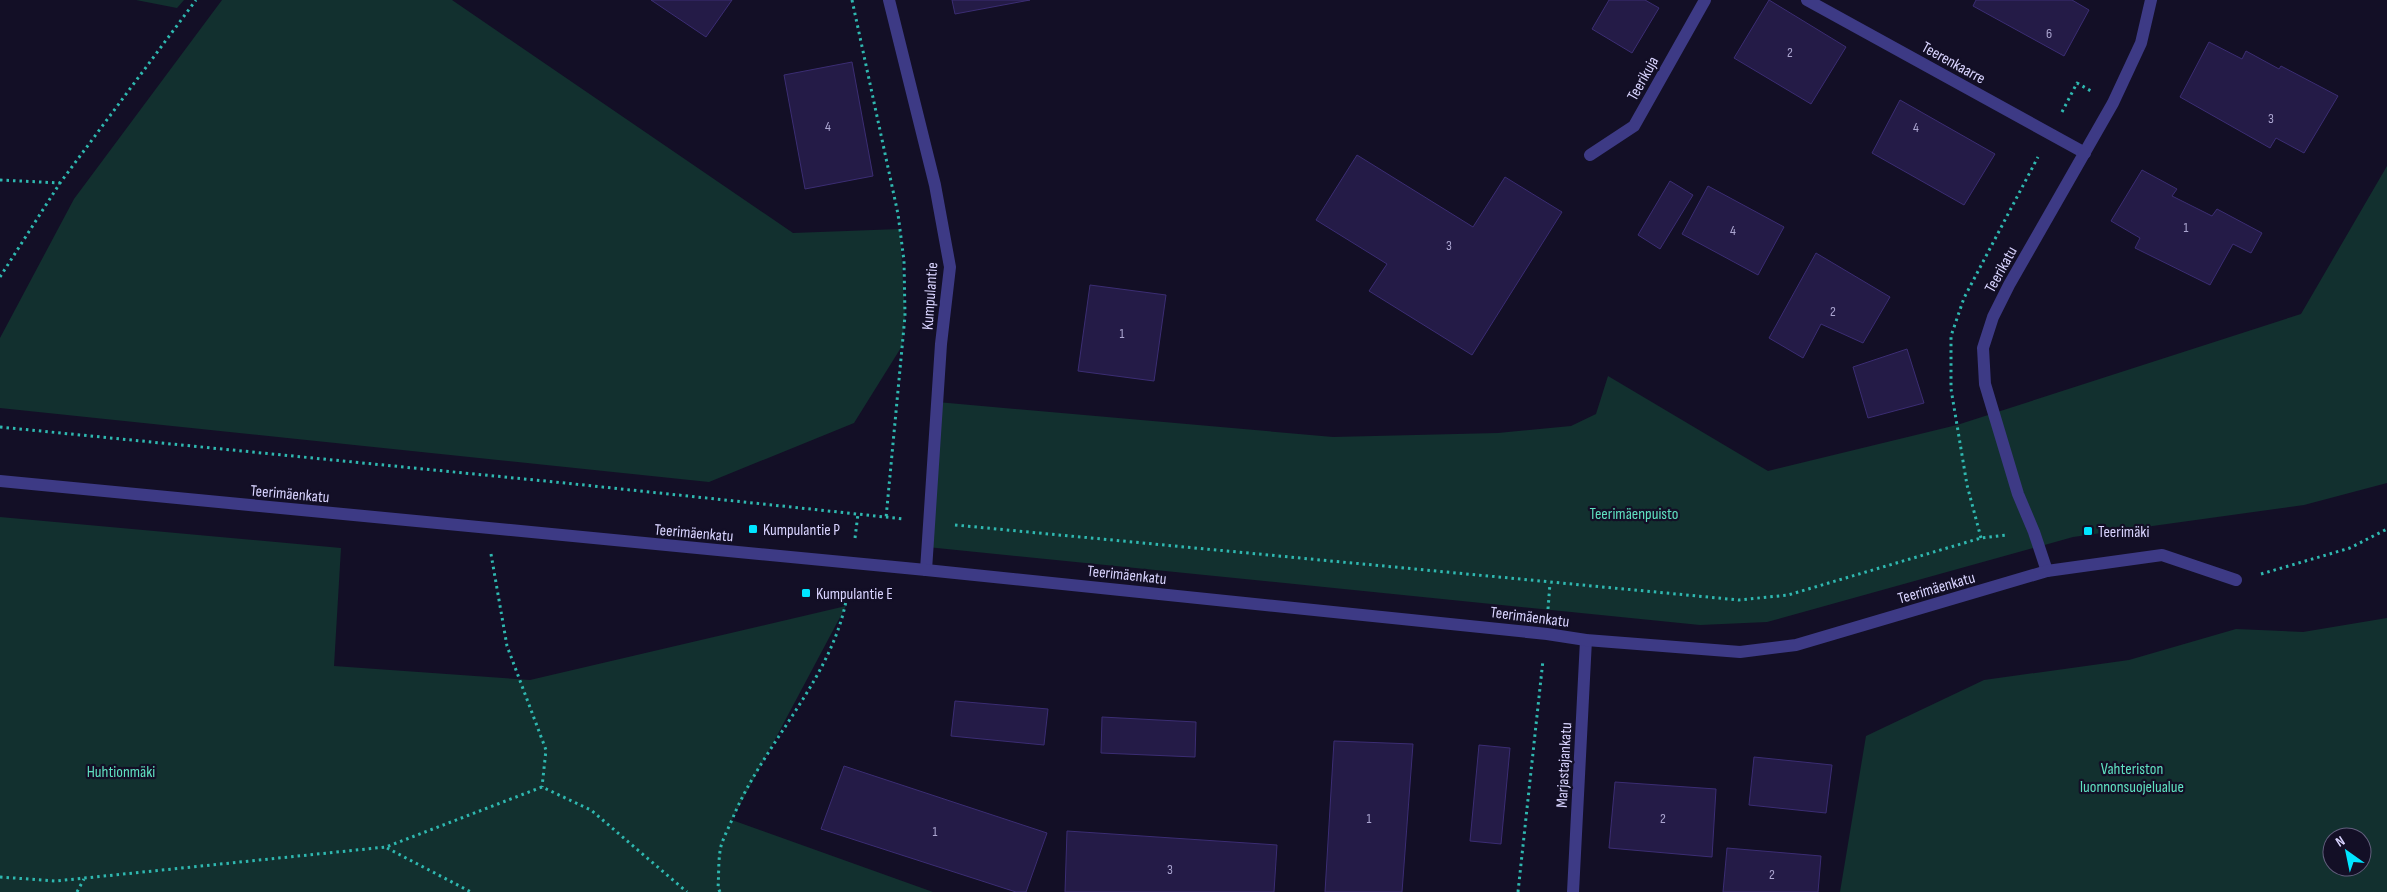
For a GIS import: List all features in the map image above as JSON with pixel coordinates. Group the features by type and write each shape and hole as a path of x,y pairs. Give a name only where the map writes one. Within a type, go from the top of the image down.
{"street":[{"name":"Kumpulantie","path":"890,0 935,185 950,267 928,522 926,570"},
{"name":"Teerikuja","path":"1590,156 1634,126 1704,0"},
{"name":"Teerenkaarre","path":"1807,0 2085,153"},
{"name":"Teerikatu","path":"2047,571 2034,532 2018,494 1985,384 1983,348 1992,317 2113,103 2141,43 2150,0"},
{"name":"Teerimäenkatu","path":"0,481 926,570 1547,634 1586,640 1740,652 1796,644 2047,571 2162,556 2236,580"},
{"name":"Marjastajankatu","path":"1573,892 1586,640"}],"path":[{"path":"0,277 60,183 196,0"},
{"path":"852,0 898,214 904,261 905,316 886,518"},
{"path":"0,180 60,183"},
{"path":"0,427 886,518 1739,600 1788,595 1981,538 2034,532"},
{"path":"720,892 718,888 721,847 743,794 824,663 846,606 858,514"},
{"path":"487,528 507,646 546,750 542,787"},
{"path":"2236,580 2282,570 2350,548 2387,529"},
{"path":"1518,892 1547,634 1550,582"},
{"path":"0,877 56,881 226,866 386,848 542,787 591,810 687,892"},
{"path":"386,848 471,892"},
{"path":"77,892 84,878"}],"green space":[{"path":"136,0 184,0 177,8"},
{"path":"222,0 452,0 793,233 900,229 905,316 902,346 854,423 709,482 0,408 0,338 74,199"},
{"name":"Teerimäenpuisto","path":"2387,166 2387,483 2304,505 2073,537 1767,622 1700,625 927,547 937,402 1333,437 1498,433 1571,426 1596,414 1608,376 1768,471 1957,425 2301,314"},
{"name":"Huhtionmäki","path":"0,517 341,548 334,666 530,680 846,606 732,820 933,892 0,892"},
{"name":"Vahteriston luonnonsuojelualue","path":"2387,618 2387,892 1840,892 1866,736 1984,680 2129,660 2236,629 2303,632"}],"building":[{"path":"651,0 732,0 706,37"},
{"path":"952,0 1030,0 955,14"},
{"path":"1609,0 1645,0 1659,8 1632,53 1592,29"},
{"path":"1769,0 1846,47 1811,104 1734,58"},
{"path":"1976,0 2072,0 2089,10 2064,56 1973,6"},
{"path":"2209,42 2242,59 2246,51 2279,69 2281,66 2338,96 2304,153 2276,138 2270,148 2180,97"},
{"path":"852,62 873,176 805,189 784,75"},
{"path":"1900,100 1995,154 1964,205 1872,153"},
{"path":"1357,155 1473,227 1505,177 1562,212 1472,355 1369,291 1387,264 1316,220"},
{"path":"2142,170 2177,189 2172,196 2212,216 2217,209 2262,233 2251,253 2233,244 2210,285 2135,248 2140,238 2111,221"},
{"path":"1670,181 1693,195 1660,249 1638,235"},
{"path":"1708,186 1784,227 1758,275 1682,234"},
{"path":"1816,253 1890,297 1863,343 1821,324 1803,358 1769,338"},
{"path":"1090,285 1166,295 1154,381 1078,371"},
{"path":"1907,349 1924,403 1868,418 1853,367"},
{"path":"955,701 1048,709 1044,745 951,736"},
{"path":"1102,717 1196,722 1195,757 1101,753"},
{"path":"1334,741 1413,744 1402,892 1325,892"},
{"path":"1479,745 1510,748 1501,844 1470,841"},
{"path":"1754,757 1832,765 1826,813 1749,805"},
{"path":"844,766 1047,833 1026,892 1016,892 821,829"},
{"path":"1615,782 1716,789 1712,857 1609,848"},
{"path":"1067,831 1277,845 1274,892 1065,892"},
{"path":"1727,848 1821,856 1818,892 1723,892"}],"place":[{"name":"Kumpulantie P","path":"753,529"},
{"name":"Teerimäki","path":"2088,531"},
{"name":"Kumpulantie E","path":"806,593"}]}
